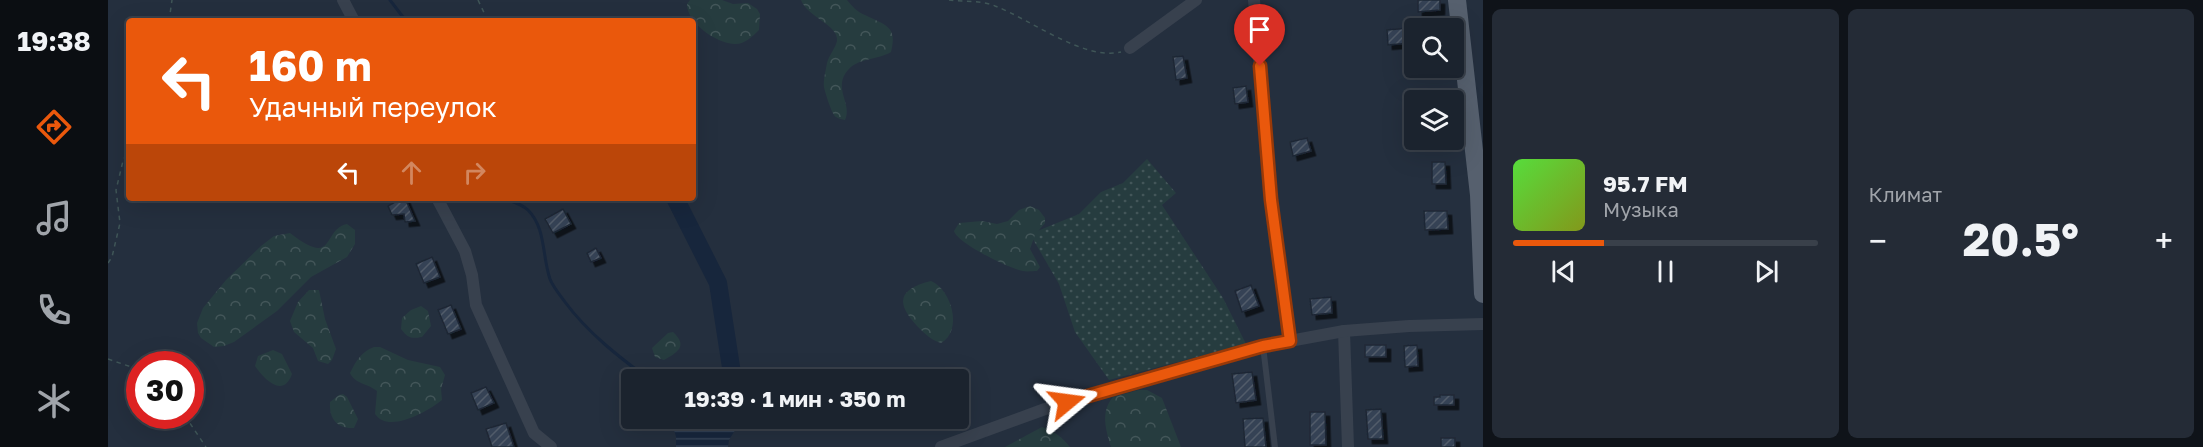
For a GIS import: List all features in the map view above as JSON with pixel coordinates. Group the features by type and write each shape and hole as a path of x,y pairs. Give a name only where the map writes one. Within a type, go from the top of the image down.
{"main road":[{"path":"1457,0 1479,195 1483,294"}],"street":[{"path":"344,0 353,18"},
{"path":"1130,48 1196,0"},
{"path":"1254,0 1271,200 1290,341"},
{"path":"438,201 465,251 472,275 476,305 534,433 551,447"},
{"path":"941,447 1046,409 1263,346 1344,331 1483,324"},
{"path":"1344,331 1348,447"}],"lane":[{"path":"1263,346 1275,447"}],"path":[{"path":"169,18 172,0"},
{"path":"478,0 487,18"},
{"path":"949,0 992,4 1056,37 1101,54 1111,54 1130,48"},
{"path":"108,263 112,257 120,223 116,190 126,154"},
{"path":"108,359 126,365"},
{"path":"194,429 206,447"}],"green space":[{"path":"690,0 748,3 760,14 759,30 744,42 727,43 711,36 697,25 696,18 692,18 688,11 687,4"},
{"path":"801,0 847,0 860,12 888,27 893,36 891,52 857,63 848,70 844,77 842,90 847,108 845,120 834,115 824,87 827,63 837,41 836,35 828,25 804,6"},
{"path":"1147,159 1176,193 1162,205 1223,298 1246,344 1109,380 1075,332 1059,284 1030,234 1079,214 1101,192 1123,183"},
{"path":"1030,206 1039,210 1045,218 1045,223 1035,235 1030,249 1040,267 1037,271 1023,271 996,261 964,242 954,231 959,223 982,221 997,224 1008,221 1019,210"},
{"path":"347,224 355,230 355,244 347,257 311,277 277,311 234,342 214,347 201,338 197,323 203,308 226,280 261,246 274,236 290,233 305,243 322,247 339,227"},
{"path":"931,281 945,293 952,311 952,330 941,343 918,327 903,304 906,293 912,288"},
{"path":"309,290 319,290 325,319 336,349 328,364 318,361 313,348 294,332 290,321 298,302"},
{"path":"421,306 428,311 431,326 422,337 410,337 401,329 402,318 411,310"},
{"path":"673,332 680,341 677,351 664,360 655,357 652,348 668,333"},
{"path":"374,347 380,347 408,360 440,367 445,375 441,389 442,400 422,413 405,420 389,422 380,419 375,414 377,391 352,377 350,373 359,357"},
{"path":"273,350 282,354 292,374 284,385 279,386 268,381 255,366 258,356"},
{"path":"1147,390 1162,398 1181,447 1111,447 1105,421 1109,403 1113,397"},
{"path":"343,394 347,397 358,419 354,428 339,425 331,413 330,402"},
{"path":"1042,427 1064,440 1070,447 1005,447"}],"water":[{"path":"674,429 736,429 729,440 728,447 676,447"}],"building":[{"path":"1418,0 1440,0 1440,10 1418,12"},
{"path":"1404,28 1404,44 1388,45 1387,30"},
{"path":"1183,56 1187,78 1176,80 1173,57"},
{"path":"1246,86 1248,102 1235,104 1233,88"},
{"path":"1307,138 1311,151 1293,156 1290,142"},
{"path":"1432,162 1445,162 1446,184 1432,184"},
{"path":"397,201 406,201 415,221 405,222 404,214 392,215 388,206"},
{"path":"563,209 571,224 553,233 545,219"},
{"path":"1424,211 1447,211 1448,229 1425,230"},
{"path":"596,248 601,258 591,262 587,253"},
{"path":"432,257 440,277 424,283 416,264"},
{"path":"1251,285 1259,306 1242,312 1235,291"},
{"path":"1331,297 1332,313 1312,315 1310,299"},
{"path":"451,305 461,329 448,334 438,310"},
{"path":"1365,345 1386,345 1386,357 1365,357"},
{"path":"1417,345 1418,366 1405,367 1404,346"},
{"path":"1252,372 1256,400 1236,403 1232,374"},
{"path":"486,387 494,403 478,410 471,393"},
{"path":"1440,395 1454,395 1454,405 1434,405 1434,397 1440,397"},
{"path":"1381,409 1383,439 1368,439 1366,410"},
{"path":"1310,412 1325,412 1326,445 1310,445"},
{"path":"1263,418 1266,447 1245,447 1243,419"},
{"path":"506,423 514,447 492,447 486,429"},
{"path":"1441,438 1455,438 1455,447 1441,447"}],"waterway":[{"path":"390,0 404,18"},
{"path":"511,201 523,206 534,217 541,234 547,270 557,291 584,324 636,369"},
{"path":"677,201 718,283 731,369"}],"route":[{"path":"1067,402 1263,346 1290,341 1271,200 1260,66"}]}
